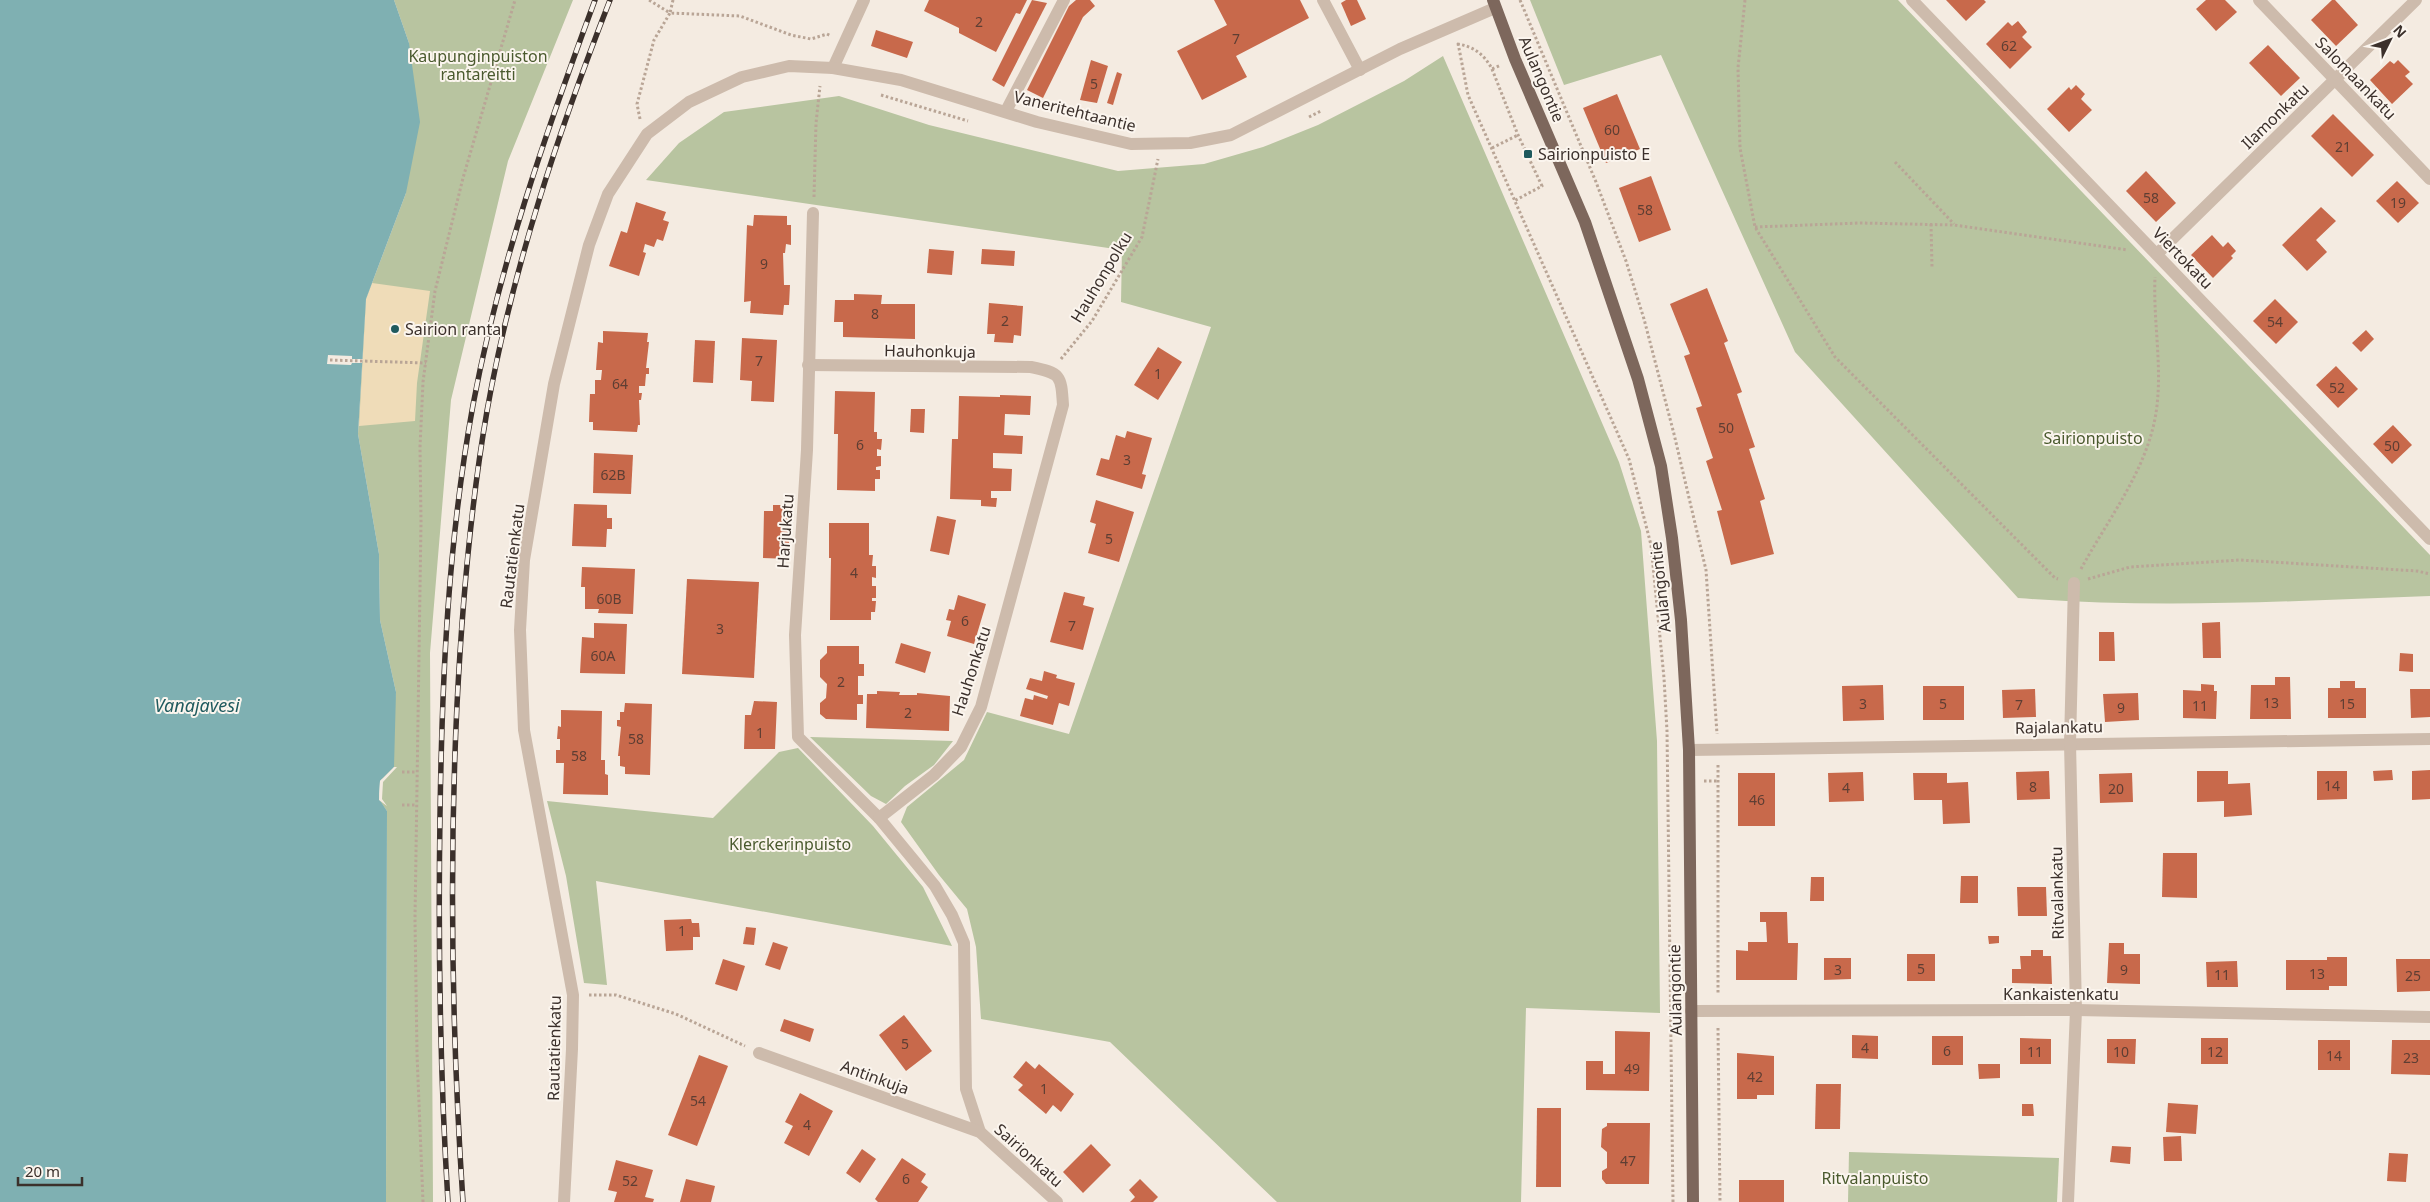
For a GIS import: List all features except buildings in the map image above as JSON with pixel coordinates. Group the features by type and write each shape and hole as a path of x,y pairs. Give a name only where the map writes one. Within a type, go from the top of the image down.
{"main road":[{"name":"Aulangontie","path":"1494,4 1585,222 1638,380 1661,466 1672,538 1681,620 1689,750 1693,1202"}],"street":[{"path":"833,68 864,0"},
{"path":"1006,111 1064,0"},
{"path":"1323,0 1360,70"},
{"name":"Viertokatu","path":"1912,0 2430,539"},
{"name":"Salomaankatu","path":"2259,0 2430,179"},
{"name":"Ilamonkatu","path":"2156,254 2416,0"},
{"name":"Vaneritehtaantie","path":"833,68 901,80 1037,122 1131,144 1190,143 1231,134 1462,21 1480,16 1494,4"},
{"name":"Rautatienkatu","path":"564,1202 573,995 524,730 520,630 524,560 554,384 589,245 608,194 647,134 689,102 742,77 789,66 833,68"},
{"name":"Harjukatu","path":"813,213 807,450 795,635 798,737 879,818"},
{"name":"Hauhonkuja","path":"808,365 1031,368 1052,371"},
{"name":"Hauhonkatu","path":"879,818 934,775 961,747 981,707 1063,404 1059,378 1052,371"},
{"name":"Ritvalankatu","path":"2068,1202 2076,1010 2070,743 2074,583"},
{"name":"Rajalankatu","path":"1689,750 2430,739"},
{"path":"879,818 935,886 952,915 964,943 966,1089 980,1132"},
{"name":"Kankaistenkatu","path":"1691,1012 2076,1010 2430,1017"},
{"name":"Antinkuja","path":"759,1053 980,1132"},
{"name":"Sairionkatu","path":"980,1132 1057,1202"}],"path":[{"path":"423,1202 416,1054 416,772 421,522 420,423 437,282 463,178 515,0"},
{"path":"650,0 670,13 740,16 792,36 811,39"},
{"path":"647,134 640,118 637,104 654,40 670,13 673,0"},
{"path":"1745,0 1738,68 1740,148 1755,227 1835,357 2055,578 2074,583 2130,566 2240,560 2417,571 2430,574"},
{"path":"1462,21 1457,43 1468,94 1629,458 1651,545 1664,678 1667,731 1673,1202"},
{"path":"1449,47 1457,43"},
{"path":"1492,69 1518,135 1542,186 1514,201"},
{"path":"813,213 816,123 820,86"},
{"path":"871,93 972,122"},
{"path":"1305,118 1330,106"},
{"path":"1492,148 1518,135"},
{"name":"Hauhonpolku","path":"1052,371 1092,321 1142,237 1158,157 1149,157"},
{"path":"1896,162 1954,225"},
{"path":"1755,227 1860,223 1954,225 2156,254 2155,285 2159,364 2156,412 2148,449 2074,583"},
{"path":"1931,224 1932,267"},
{"path":"330,360 426,363"},
{"path":"402,772 416,772"},
{"path":"402,805 416,805"},
{"path":"573,995 616,995 676,1014 759,1053"}],"green space":[{"name":"Kaupunginpuiston rantareitti","path":"394,0 573,0 508,161 451,400 430,653 433,1202 386,1202 387,811 379,800 396,692 380,620 379,554 358,434 366,299 406,193 409,43"},
{"name":"Sairionpuisto","path":"1530,0 1898,0 2430,555 2430,596 2172,604 2018,598 1795,352 1661,55 1564,85"},
{"path":"1443,56 1619,462 1641,531 1657,741 1660,1013 1526,1008 1521,1202 1277,1202 1110,1042 981,1019 976,947 967,909 939,875 901,822 907,807 964,760 987,712 1069,734 1211,327 1121,302 1122,250 646,180 679,143 724,112 839,96 929,125 1118,171 1204,164 1263,147 1318,125 1404,81"},
{"path":"810,737 953,741 934,765 905,786 886,804 871,796"},
{"name":"Klerckerinpuisto","path":"798,748 873,826 923,887 952,946 596,881 607,985 584,983 566,876 547,801 713,818 779,752"},
{"name":"Ritvalanpuisto","path":"1849,1152 2059,1158 2057,1202 1848,1202"}],"sand":[{"name":"Sairion ranta","path":"372,283 430,291 417,383 415,421 359,426 366,299"}],"water":[{"name":"Vanajavesi","path":"0,0 394,0 409,43 420,122 406,193 366,299 358,434 379,554 380,620 396,692 394,767 380,781 379,799 387,811 386,1202 0,1202"}],"pier":[{"path":"328,355 352,356 352,359 363,359 362,363 352,363 351,365 327,364"},
{"path":"394,767 397,767 383,782 382,799 387,806 379,800 380,781"}],"railway":[{"path":"448,1202 440,1009 439,912 442,712 452,558 464,456 484,353 510,251 559,99 595,0"},
{"path":"463,1202 456,1078 452,891 459,668 471,521 487,411 509,306 538,202 572,100 610,0"}],"place":[{"name":"Sairionpuisto E","path":"1528,154"},
{"name":"Sairion ranta","path":"395,329"}]}
